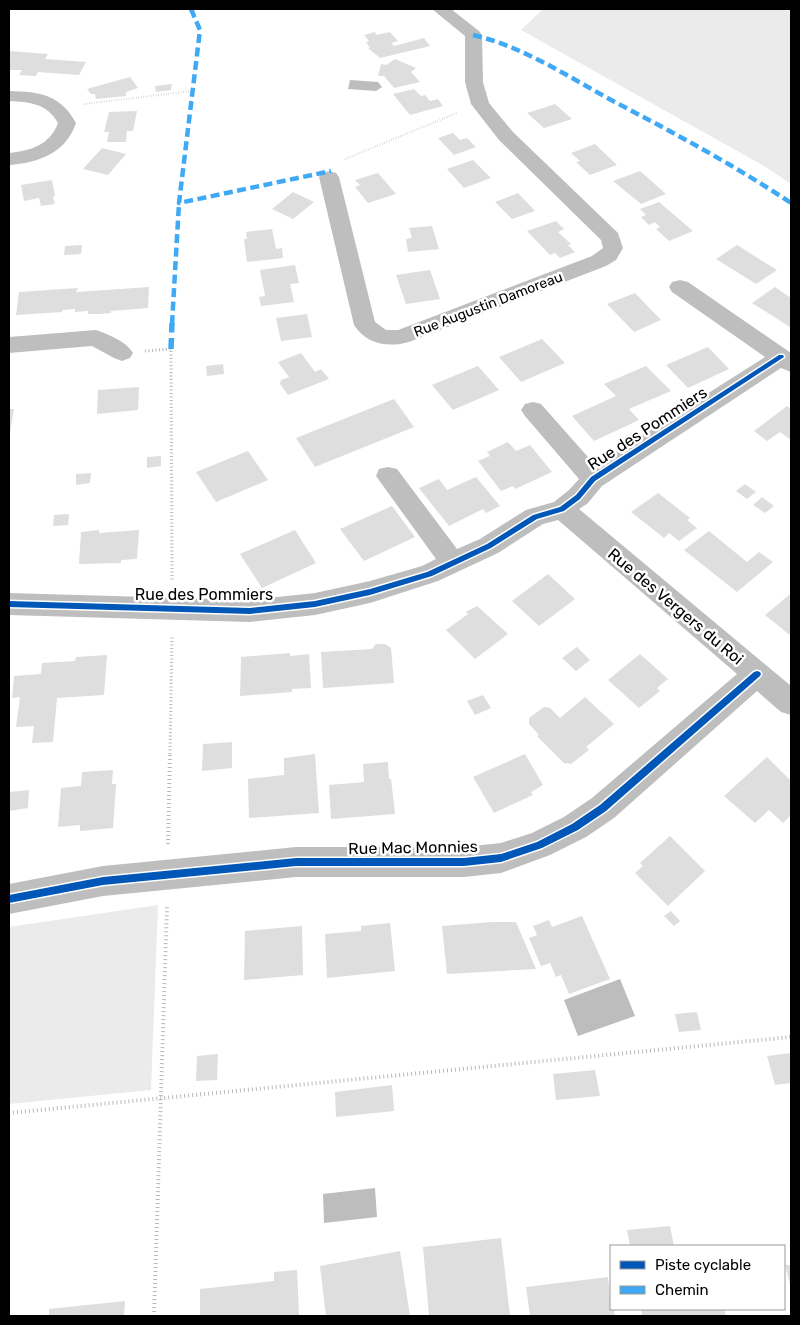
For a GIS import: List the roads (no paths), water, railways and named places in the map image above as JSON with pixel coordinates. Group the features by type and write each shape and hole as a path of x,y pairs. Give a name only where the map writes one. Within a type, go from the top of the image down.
{"street":[{"name":"Rue Augustin Damoreau","path":"329,177 364,325 374,334 387,338 410,334 599,261 609,255 613,248 611,238 506,136 480,104 474,82 473,36 454,17 440,9"},
{"path":"9,96 35,98 48,102 58,108 67,123 65,132 47,148 34,154 9,159"},
{"path":"680,287 786,360"},
{"path":"9,345 96,338 122,353"},
{"name":"Rue des Pommiers","path":"9,604 250,611 315,604 370,592 429,574 488,546 535,517 562,508 578,496 593,479 786,360"},
{"path":"533,410 593,479"},
{"path":"388,476 453,563"},
{"name":"Rue des Vergers du Roi","path":"562,508 791,703"},
{"name":"Rue Mac Monnies","path":"9,899 103,881 296,862 464,862 501,858 553,838 575,827 603,808 757,674"}]}
